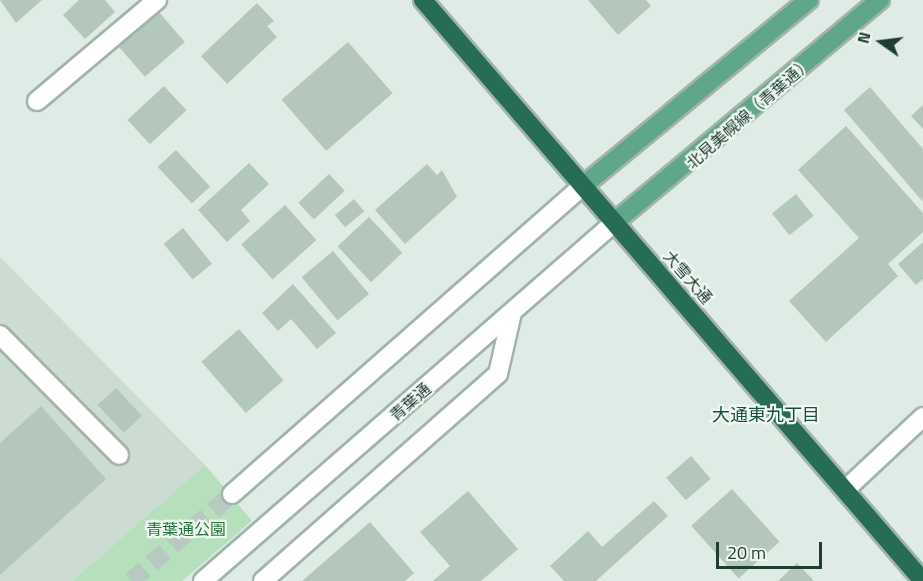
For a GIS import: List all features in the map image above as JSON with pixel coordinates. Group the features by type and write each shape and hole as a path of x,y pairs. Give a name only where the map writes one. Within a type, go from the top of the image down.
{"highway":[{"name":"大雪大通","path":"423,0 923,581"}],"main road":[{"path":"583,186 809,0"},
{"name":"北見美幌線（青葉通）","path":"615,222 880,0"}],"street":[{"path":"37,101 157,0"},
{"path":"232,494 583,186"},
{"name":"青葉通","path":"203,581 615,222"},
{"path":"263,581 498,374 512,313"},
{"path":"0,335 119,455"},
{"path":"844,490 923,417"}],"shaded area":[{"path":"0,257 205,465 72,581 0,581"}],"green space":[{"name":"青葉通公園","path":"205,465 252,521 182,581 72,581"}],"building":[{"path":"0,0 42,0 16,23"},
{"path":"79,0 105,0 115,12 85,39 63,15"},
{"path":"588,0 646,0 651,6 618,35"},
{"path":"257,3 274,21 267,26 277,37 227,84 201,56"},
{"path":"158,11 185,42 145,77 118,46"},
{"path":"348,42 393,93 326,151 282,100"},
{"path":"164,86 187,110 150,144 127,120"},
{"path":"870,87 923,149 923,202 844,110"},
{"path":"923,105 923,129 911,116"},
{"path":"846,126 923,213 923,232 888,264 898,276 826,342 789,301 859,238 798,170"},
{"path":"176,150 210,187 192,204 158,167"},
{"path":"249,163 269,184 241,210 250,221 227,242 198,210"},
{"path":"427,164 437,175 442,170 457,197 405,244 375,210"},
{"path":"329,174 345,191 314,219 298,203"},
{"path":"796,194 814,216 790,235 772,214"},
{"path":"354,199 364,211 345,227 335,215"},
{"path":"285,205 316,240 273,279 241,244"},
{"path":"369,217 402,253 371,282 338,246"},
{"path":"183,228 212,264 193,279 164,244"},
{"path":"923,242 923,279 916,285 898,264"},
{"path":"333,251 369,294 338,320 302,277"},
{"path":"293,284 336,333 317,349 291,319 278,331 262,313"},
{"path":"239,329 284,380 246,413 201,362"},
{"path":"116,388 142,416 124,433 98,405"},
{"path":"41,406 106,479 0,575 0,443"},
{"path":"691,456 711,479 686,500 666,478"},
{"path":"732,489 780,542 739,579 691,526"},
{"path":"468,491 518,549 481,581 433,581 450,566 420,532"},
{"path":"654,501 668,516 596,581 564,581 550,566 588,531 602,547"},
{"path":"370,522 414,573 405,581 302,581"},
{"path":"797,563 814,581 778,581"}],"tunnel":[{"path":"131,581 232,494"}],"district":[{"name":"大通東九丁目","path":"766,415"}]}
